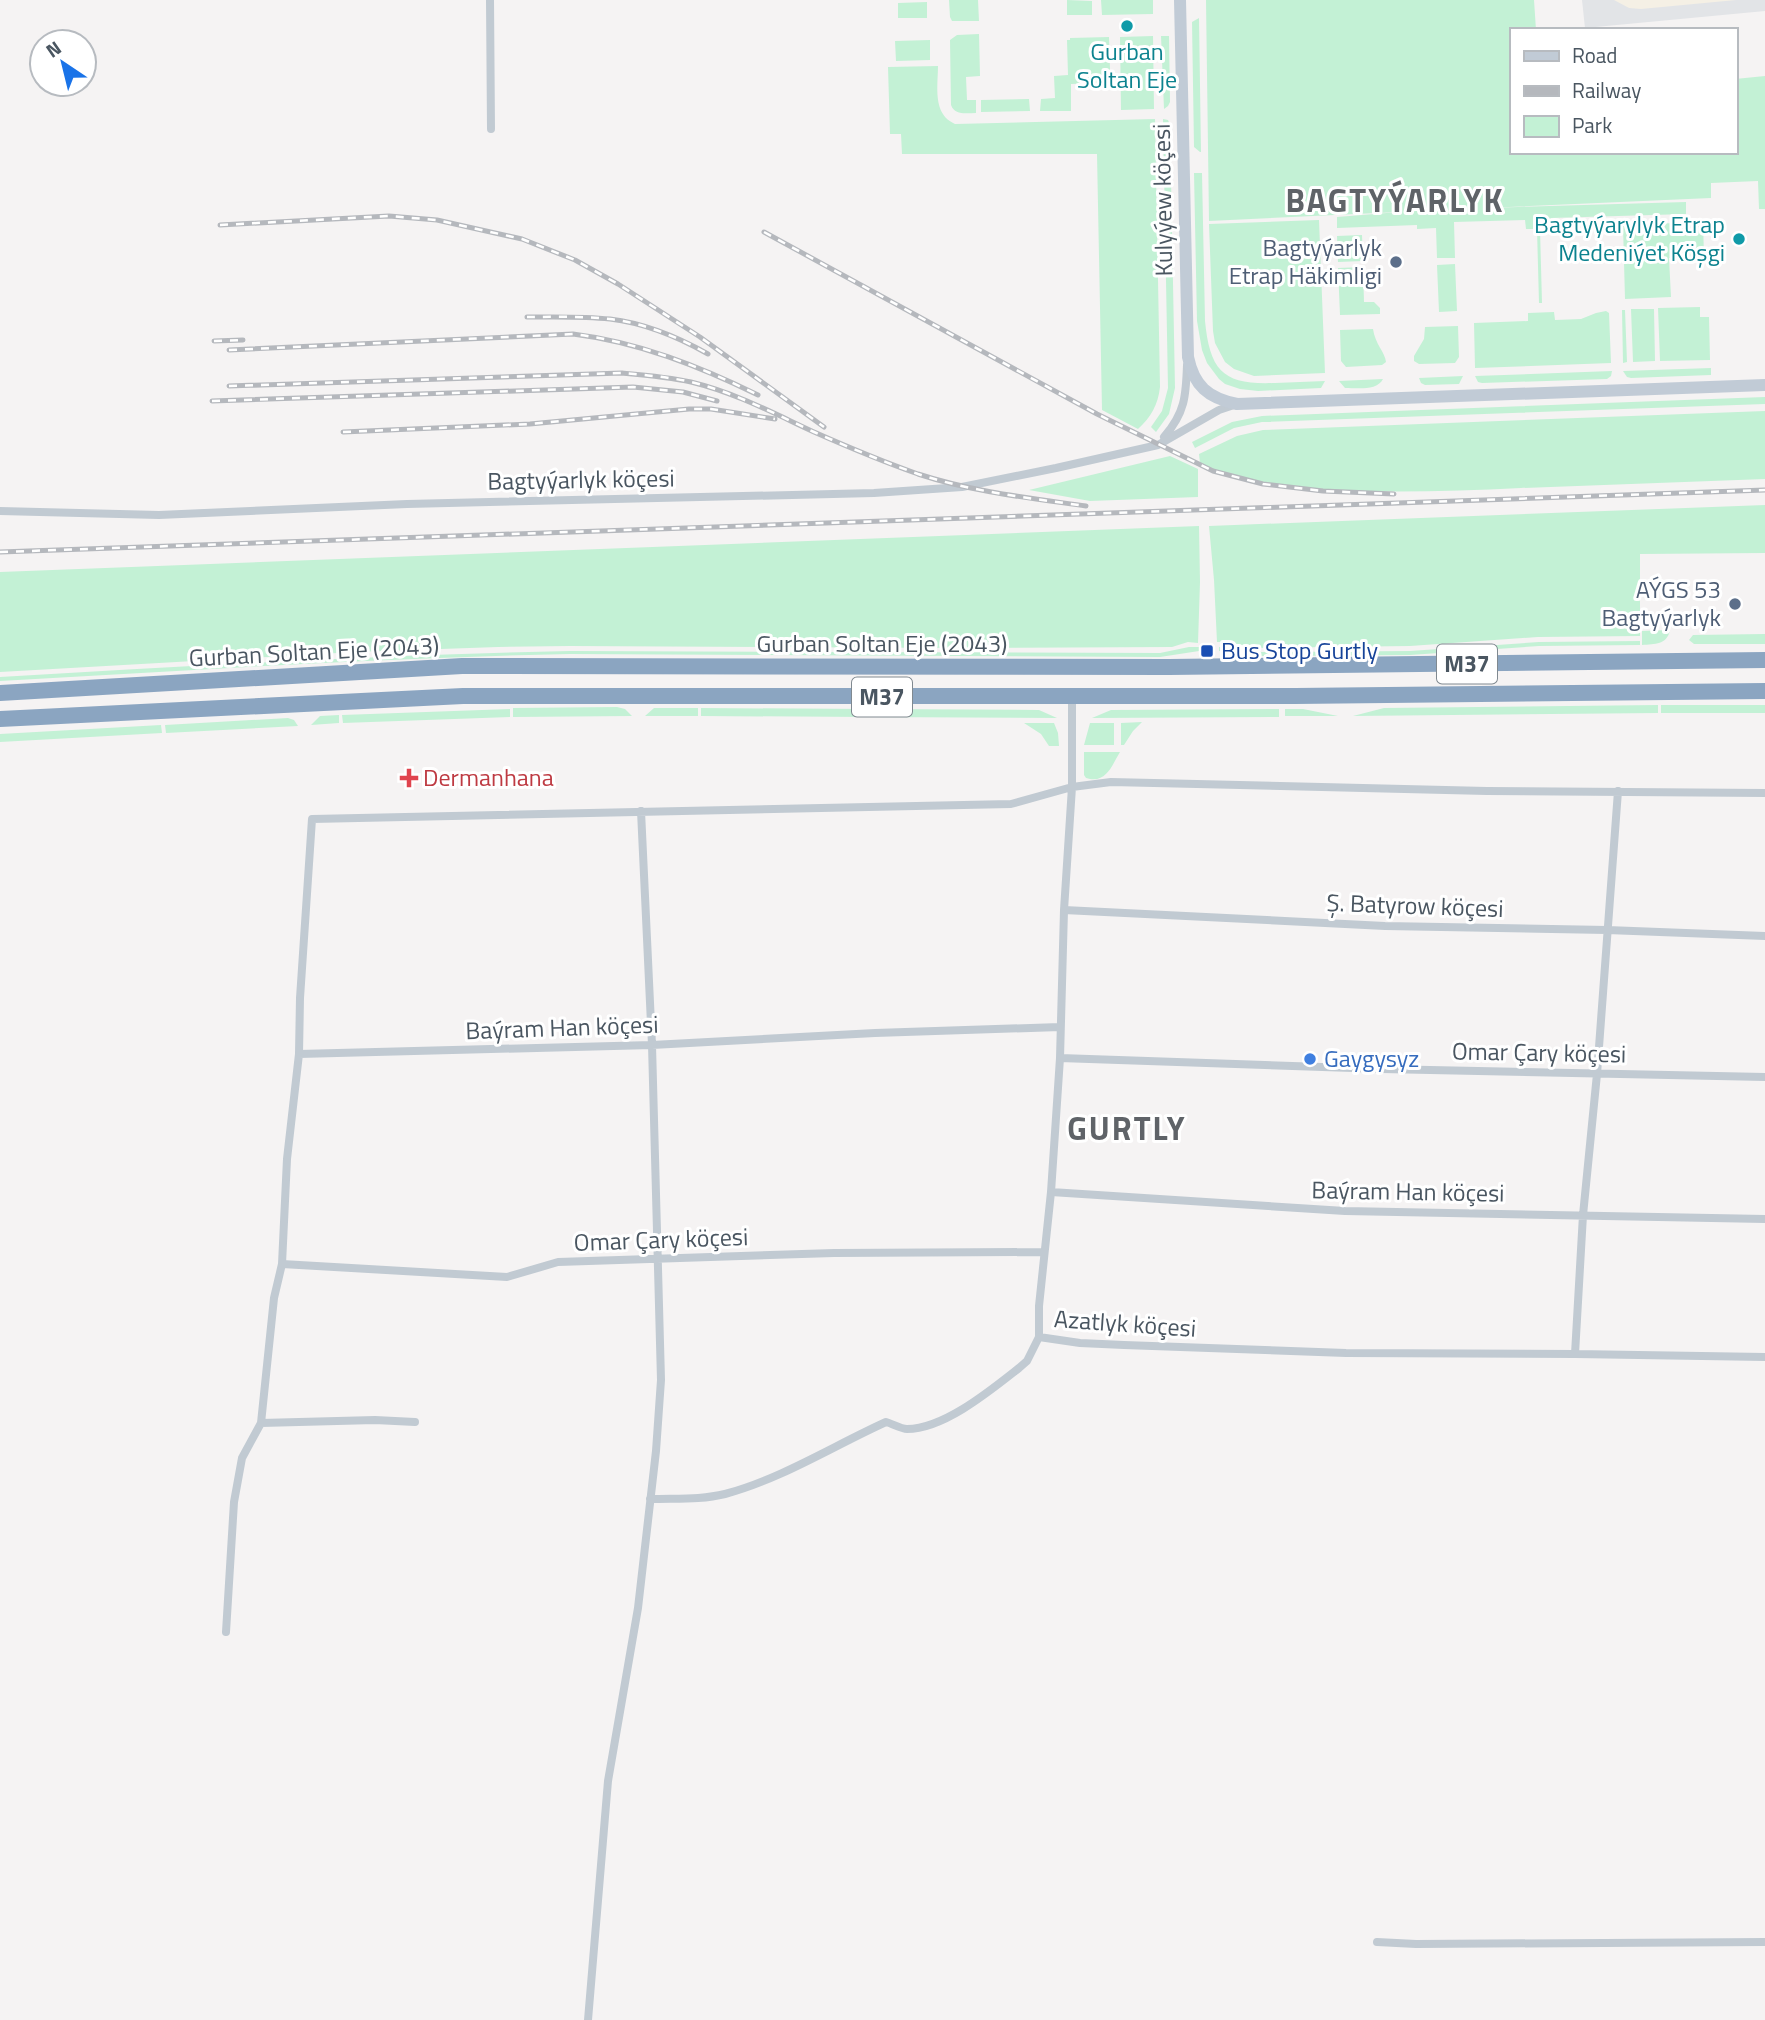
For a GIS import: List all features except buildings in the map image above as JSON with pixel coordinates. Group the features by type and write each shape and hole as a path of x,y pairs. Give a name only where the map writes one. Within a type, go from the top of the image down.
{"highway":[{"name":"Gurban Soltan Eje (2043)","path":"1,693 462,666 1169,667 1765,660"},
{"name":"Gurban Soltan Eje (2043)","path":"2,719 463,696 1072,697 1765,691"},
{"path":"1,693 2,719"}],"street":[{"path":"490,0 491,129"},
{"name":"Kulyýew köçesi","path":"1180,0 1188,357"},
{"path":"1188,357 1191,371 1203,388 1212,396 1237,404 1765,385"},
{"path":"1158,445 1182,408 1188,357"},
{"name":"Bagtyýarlyk köçesi","path":"0,511 159,515 407,504 874,493 962,486 1158,445 1219,410 1237,404"},
{"name":"Azatlyk köçesi","path":"1072,697 1072,787 1064,911 1060,1058 1051,1192 1039,1306 1039,1337 1102,1344 1332,1353 1765,1357"},
{"path":"226,1632 234,1502 242,1458 261,1423 274,1298 282,1264 287,1159 299,1054 312,819 1011,804 1072,787 1111,782 1487,791 1765,793"},
{"path":"1575,1354 1583,1215 1597,1074 1618,791"},
{"path":"588,2020 608,1781 638,1608 660,1391 652,1045 640,811"},
{"name":"Ş. Batyrow köçesi","path":"1064,911 1385,926 1765,936"},
{"name":"Baýram Han köçesi","path":"299,1054 652,1045 875,1033 1060,1027"},
{"name":"Omar Çary köçesi","path":"1060,1058 1382,1069 1765,1077"},
{"name":"Baýram Han köçesi","path":"1051,1192 1345,1211 1765,1219"},
{"name":"Omar Çary köçesi","path":"282,1264 507,1276 558,1262 834,1254 1044,1252"},
{"path":"650,1499 724,1494 779,1473 886,1422 906,1429 933,1424 960,1410 1019,1368 1027,1361 1039,1337"},
{"path":"261,1423 376,1420 415,1422"},
{"path":"1377,1942 1765,1942"}],"shaded area":[{"path":"1582,0 1765,0 1765,11 1585,28"}],"green space":[{"path":"949,0 978,0 979,21 952,21"},
{"path":"1067,0 1092,1 1092,15 1067,15"},
{"path":"1101,0 1153,0 1153,14 1102,15"},
{"path":"1206,0 1534,0 1536,28 1510,28 1510,154 1737,154 1737,79 1765,76 1765,209 1759,209 1758,181 1711,183 1711,198 1486,208 1686,202 1686,214 1551,218 1551,228 1540,229 1542,303 1539,303 1537,229 1526,229 1525,220 1454,222 1455,258 1437,258 1436,228 1417,229 1417,225 1337,228 1337,217 1399,212 1209,221"},
{"path":"927,2 927,18 898,18 898,3"},
{"path":"1199,18 1201,152 1194,147 1192,22"},
{"path":"979,34 980,76 966,77 967,100 976,100 976,113 958,112 951,105 950,40 957,35"},
{"path":"1153,36 1154,109 1121,110 1120,37"},
{"path":"1161,36 1169,36 1170,102 1164,109"},
{"path":"1109,37 1110,70 1105,71 1105,83 1071,84 1071,111 1040,111 1041,99 1055,98 1054,76 1068,75 1067,40"},
{"path":"930,40 930,60 896,61 895,41"},
{"path":"938,66 937,91 940,107 943,114 955,124 1155,119 1160,387 1153,410 1138,429 1102,410 1097,154 902,154 901,134 890,134 888,67"},
{"path":"1029,99 1030,111 981,112 981,100"},
{"path":"1163,119 1168,120 1170,125 1175,388 1169,414 1156,432 1151,427 1162,411 1168,388"},
{"path":"1194,173 1202,173 1205,321 1207,338 1216,364 1232,378 1243,381 1325,381 1321,388 1258,391 1240,389 1225,384 1207,363 1197,321"},
{"path":"1319,220 1325,373 1254,376 1234,369 1225,362 1215,343 1209,224"},
{"path":"1703,222 1704,256 1669,258 1671,297 1625,299 1623,225"},
{"path":"1362,235 1363,261 1338,262 1337,236"},
{"path":"1455,264 1457,311 1439,312 1437,265"},
{"path":"1363,267 1364,302 1374,302 1380,308 1380,314 1340,315 1338,268"},
{"path":"1700,307 1700,317 1709,317 1710,360 1660,361 1658,308"},
{"path":"1631,309 1654,309 1655,361 1633,362"},
{"path":"1622,310 1625,310 1627,362 1623,363"},
{"path":"1606,311 1609,313 1611,363 1475,368 1474,323 1528,321 1528,313 1554,312 1555,320 1581,319"},
{"path":"1458,326 1459,357 1455,363 1419,364 1414,361 1424,339 1425,327"},
{"path":"1373,329 1386,362 1382,365 1346,367 1341,361 1340,330"},
{"path":"1711,368 1711,375 1631,378 1623,371"},
{"path":"1612,371 1607,379 1482,383 1478,382 1475,376"},
{"path":"1463,376 1459,384 1425,385 1419,378"},
{"path":"1383,379 1372,387 1361,388 1345,388 1339,381"},
{"path":"1765,397 1765,404 1262,422 1234,428 1195,448 1192,442 1232,422 1262,416"},
{"path":"1765,411 1765,479 1459,491 1336,490 1256,482 1200,463 1199,454 1237,436 1263,430"},
{"path":"1170,456 1198,469 1198,497 1090,501 1029,490"},
{"path":"1765,505 1765,553 1640,554 1640,636 1538,637 1410,646 1255,648 1217,642 1209,526"},
{"path":"1199,526 1198,643 1188,642 1172,647 498,647 355,652 0,672 0,572"},
{"path":"1670,630 1663,641 1642,645 1642,631"},
{"path":"1765,634 1765,644 1694,644 1689,640 1693,635"},
{"path":"1640,641 1640,645 1539,646 1410,655 1284,656 1284,652 1410,651 1539,642"},
{"path":"1199,647 1199,651 1160,657 570,654 285,665 0,681 0,677 142,669 499,653 1160,653"},
{"path":"1219,647 1277,652 1277,656 1219,651"},
{"path":"1658,705 1658,713 1353,716 1384,708"},
{"path":"1661,705 1765,705 1765,713 1661,713"},
{"path":"513,708 625,709 632,716 513,717"},
{"path":"654,708 698,708 698,716 645,716"},
{"path":"701,708 868,709 868,717 701,716"},
{"path":"510,709 510,717 343,723 342,715"},
{"path":"872,709 1039,710 1057,718 872,717"},
{"path":"1279,709 1279,717 1092,718 1111,710"},
{"path":"1285,709 1303,709 1338,716 1285,716"},
{"path":"339,715 339,723 311,725 320,716"},
{"path":"288,718 294,720 298,726 166,733 165,725"},
{"path":"1142,722 1124,745 1121,745 1121,723"},
{"path":"1024,723 1054,723 1059,746 1049,746 1041,734"},
{"path":"1090,723 1114,723 1114,745 1084,745"},
{"path":"161,725 162,733 0,742 0,734"},
{"path":"1084,752 1120,752 1107,773 1093,779 1084,775"}],"sand":[{"path":"1614,0 1736,0 1641,9 1629,8"}],"railway":[{"path":"220,225 389,216 437,220 522,239 575,260 618,284 700,337 824,427"},
{"path":"764,232 1097,414 1213,471 1263,484 1323,491 1394,494"},
{"path":"527,317 589,317 623,321 660,332 708,354"},
{"path":"229,350 573,334 645,349 713,374 758,395"},
{"path":"214,341 243,340"},
{"path":"229,386 622,373 666,377 691,382 739,398 918,474 980,490 1086,506"},
{"path":"212,401 633,387 683,392 717,401"},
{"path":"343,432 530,424 689,409 711,409 775,419"},
{"path":"0,552 1765,490"}],"place":[{"name":"Gurban Soltan Eje","path":"1127,26"},
{"name":"Bagtyýarylyk Etrap Medeniýet Köşgi","path":"1739,239"},
{"name":"Bagtyýarlyk Etrap Häkimligi","path":"1396,262"},
{"name":"AÝGS 53 Bagtyýarlyk","path":"1735,604"},
{"name":"Bus Stop Gurtly","path":"1207,651"},
{"name":"Dermanhana","path":"409,778"},
{"name":"Gaygysyz","path":"1310,1059"}],"district":[{"name":"BAGTYÝARLYK","path":"1395,201"},
{"name":"GURTLY","path":"1127,1129"}]}
